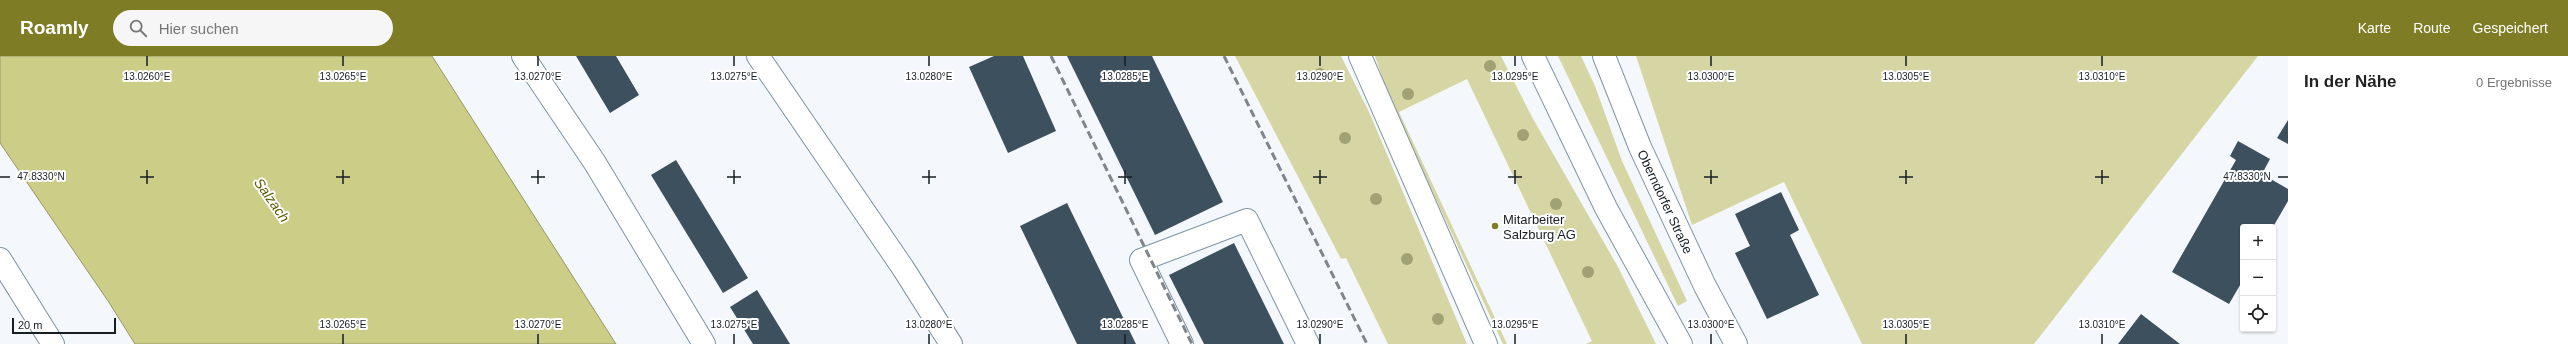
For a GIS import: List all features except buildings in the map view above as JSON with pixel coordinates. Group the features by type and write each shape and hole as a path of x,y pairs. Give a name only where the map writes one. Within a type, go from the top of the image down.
{"street":[{"path":"523,56 595,163 704,344"},
{"path":"758,56 903,268 951,344"},
{"path":"1360,56 1486,344"},
{"path":"1533,56 1599,195 1659,307 1681,344"},
{"name":"Oberndorfer Straße","path":"1604,56 1643,154 1705,286 1736,344"},
{"path":"1182,344 1141,260 1247,220 1308,344"},
{"path":"0,259 53,344"}],"shaded area":[{"path":"1235,56 1341,56 1370,114 1467,344 1388,344 1346,258 1341,259"},
{"path":"1375,56 1501,56 1532,117 1618,267 1656,344 1586,344 1592,341 1467,79 1399,112 1507,344 1503,344 1390,100"},
{"path":"1558,56 1581,56 1595,86 1622,161 1687,301 1678,306"},
{"path":"1636,56 2258,56 2034,344 1862,344 1784,182 1692,225"}],"water":[{"name":"Salzach","path":"0,56 432,56 616,344 135,344 108,301 0,143"}],"railway":[{"path":"1051,56 1192,344"},
{"path":"1224,56 1367,344"}],"place":[{"name":"Mitarbeiter Salzburg AG","path":"1495,226"}]}
